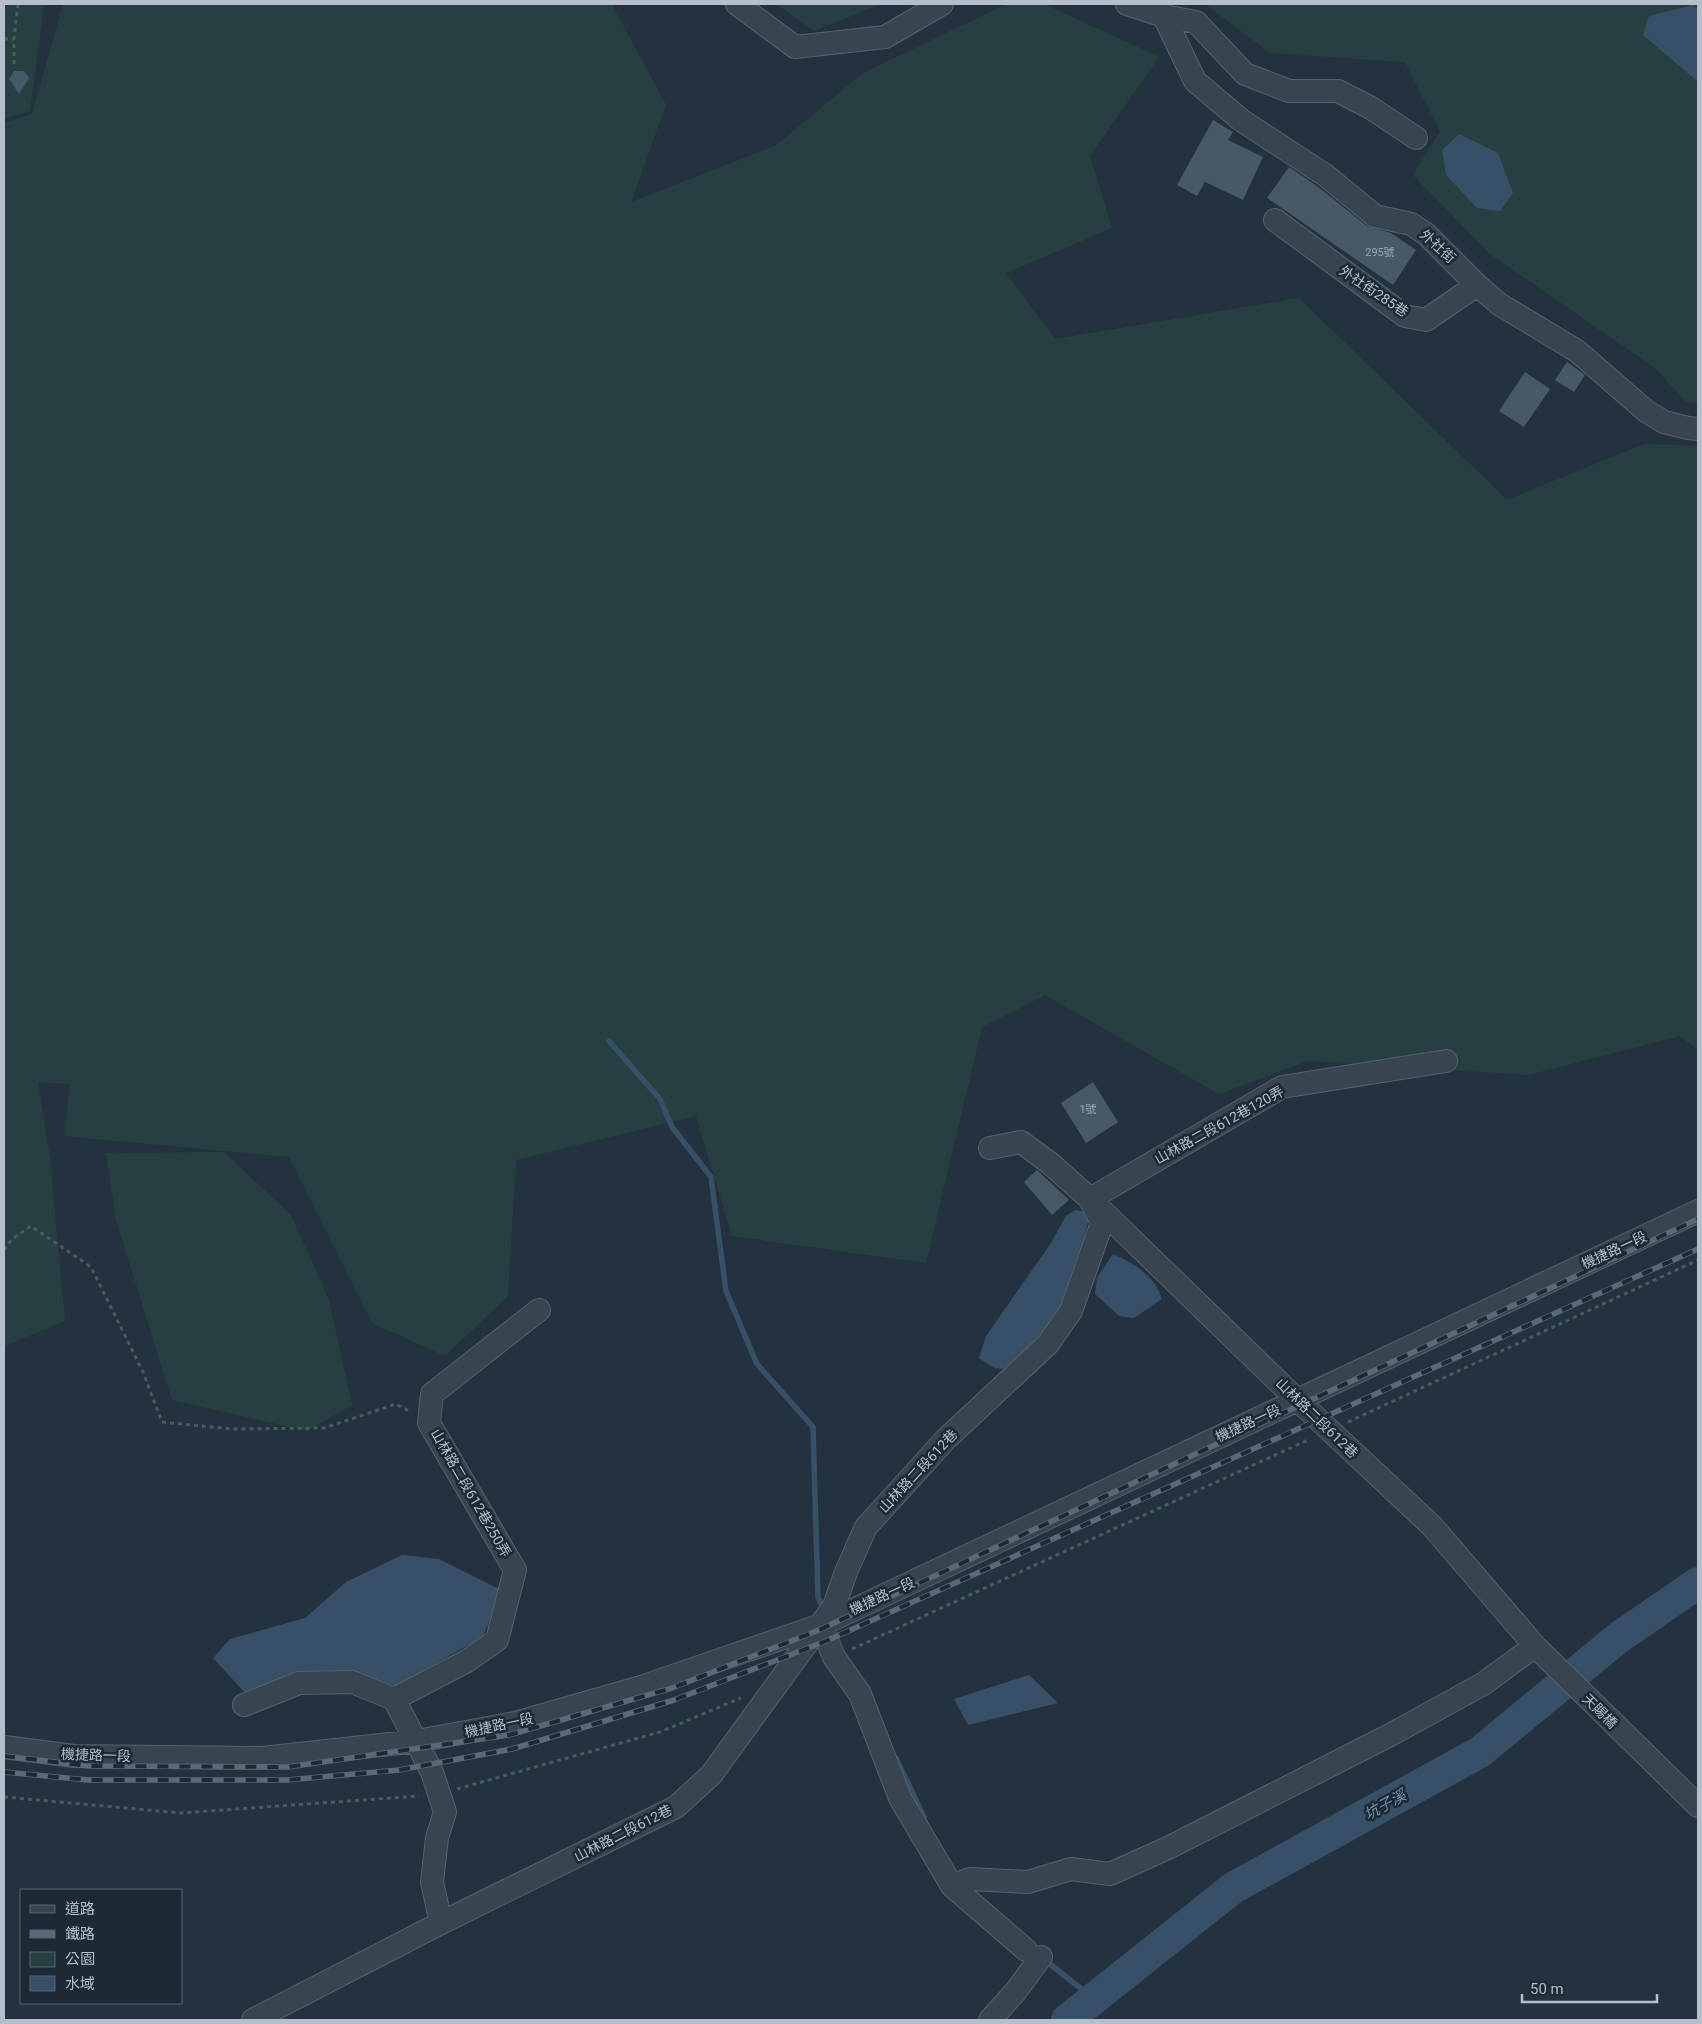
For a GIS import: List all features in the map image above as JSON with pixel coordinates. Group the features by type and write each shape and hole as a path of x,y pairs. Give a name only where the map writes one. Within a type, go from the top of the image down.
{"street":[{"path":"737,4 795,47 885,37 942,4"},
{"path":"1126,4 1161,10 1196,22 1245,74 1289,91 1338,90 1371,108 1416,138"},
{"name":"外社街","path":"1161,10 1195,81 1241,120 1325,175 1375,216 1411,224 1426,234 1499,304 1577,351 1646,411 1664,422 1698,429"},
{"name":"外社街285巷","path":"1275,220 1405,316 1426,320 1478,285"},
{"name":"山林路二段612巷120弄","path":"1090,1199 1282,1087 1446,1061"},
{"name":"山林路二段612巷","path":"990,1148 1021,1142 1051,1164 1090,1199 1296,1400 1432,1526 1534,1646"},
{"name":"山林路二段612巷","path":"253,2020 441,1923 676,1807 711,1776 828,1619 866,1527 946,1439 1048,1344 1071,1311 1102,1223 1090,1199"},
{"name":"機捷路一段","path":"4,1747 74,1756 263,1758 417,1741 515,1723 641,1687 828,1619 1698,1211"},
{"name":"山林路二段612巷250弄","path":"394,1699 467,1661 497,1640 516,1570 429,1423 432,1394 539,1310"},
{"path":"828,1619 834,1657 860,1694 900,1798 961,1882 1034,1953 1016,1991 990,2020"},
{"path":"961,1882 1028,1882 1071,1869 1110,1874 1170,1847 1392,1734 1483,1684 1534,1646"},
{"name":"天賜橋","path":"1534,1646 1698,1806"},
{"path":"244,1705 299,1683 352,1682 394,1699 432,1772 445,1812 437,1838 432,1882 441,1923"}],"path":[{"path":"14,64 14,40 18,4"},
{"path":"4,39 14,40"},
{"path":"4,1250 12,1239 31,1226 91,1267 143,1372 162,1422 232,1429 324,1428 396,1404 429,1423"},
{"path":"854,1648 1698,1260"}],"green space":[{"path":"4,4 44,4 30,111 4,119"},
{"path":"63,4 612,4 666,105 631,202 775,146 863,73 1007,4 1044,4 1159,57 1090,156 1112,228 1006,273 1055,339 1299,298 1507,500 1644,444 1698,446 1698,1050 1680,1036 1528,1075 1308,1061 1219,1094 1045,995 982,1027 926,1263 732,1236 696,1116 516,1160 508,1296 445,1356 372,1323 289,1157 64,1136 70,1084 38,1082 50,1158 65,1321 4,1346 4,123 32,114"},
{"path":"777,4 881,4 814,31"},
{"path":"1205,4 1698,4 1698,403 1686,402 1655,368 1489,253 1413,175 1440,131 1405,62 1270,53"},
{"path":"224,1152 291,1215 329,1300 352,1405 307,1431 172,1400 116,1220 106,1153"}],"water":[{"path":"1693,5 1698,10 1698,82 1643,35 1649,16"},
{"path":"1459,134 1498,153 1513,193 1500,211 1477,208 1446,175 1442,150"},
{"path":"1075,1210 1090,1213 1075,1278 1055,1324 1007,1369 994,1368 979,1358 986,1336 1051,1243 1066,1216"},
{"path":"1113,1254 1143,1271 1159,1291 1162,1299 1134,1318 1119,1316 1095,1294 1097,1278"},
{"path":"402,1555 439,1559 501,1590 483,1637 395,1686 342,1670 299,1674 246,1694 213,1658 230,1639 305,1618 346,1582"},
{"path":"1029,1675 1058,1703 968,1725 954,1699"}],"building":[{"path":"14,71 24,71 29,78 19,94 9,79"},
{"path":"1213,120 1233,132 1228,140 1263,157 1243,200 1205,182 1197,196 1177,185"},
{"path":"1289,167 1317,186 1367,226 1391,233 1416,250 1393,285 1267,198"},
{"path":"1567,362 1585,375 1574,392 1555,380"},
{"path":"1525,372 1550,389 1524,427 1499,411"},
{"path":"1093,1082 1118,1122 1086,1143 1061,1103"},
{"path":"1037,1170 1069,1200 1052,1215 1024,1182"}],"waterway":[{"path":"609,1041 660,1099 672,1127 711,1177 726,1291 757,1364 813,1427 818,1597 824,1611"},
{"name":"坑子溪","path":"1067,2020 1233,1888 1480,1752 1618,1638 1698,1583"},
{"path":"896,1758 924,1817"},
{"path":"1045,1960 1094,1999"}],"railway":[{"path":"4,1756 89,1766 288,1767 509,1735 672,1688 819,1630 1698,1219"},
{"path":"4,1772 88,1780 287,1780 399,1770 512,1749 674,1700 826,1641 1698,1249"}]}
